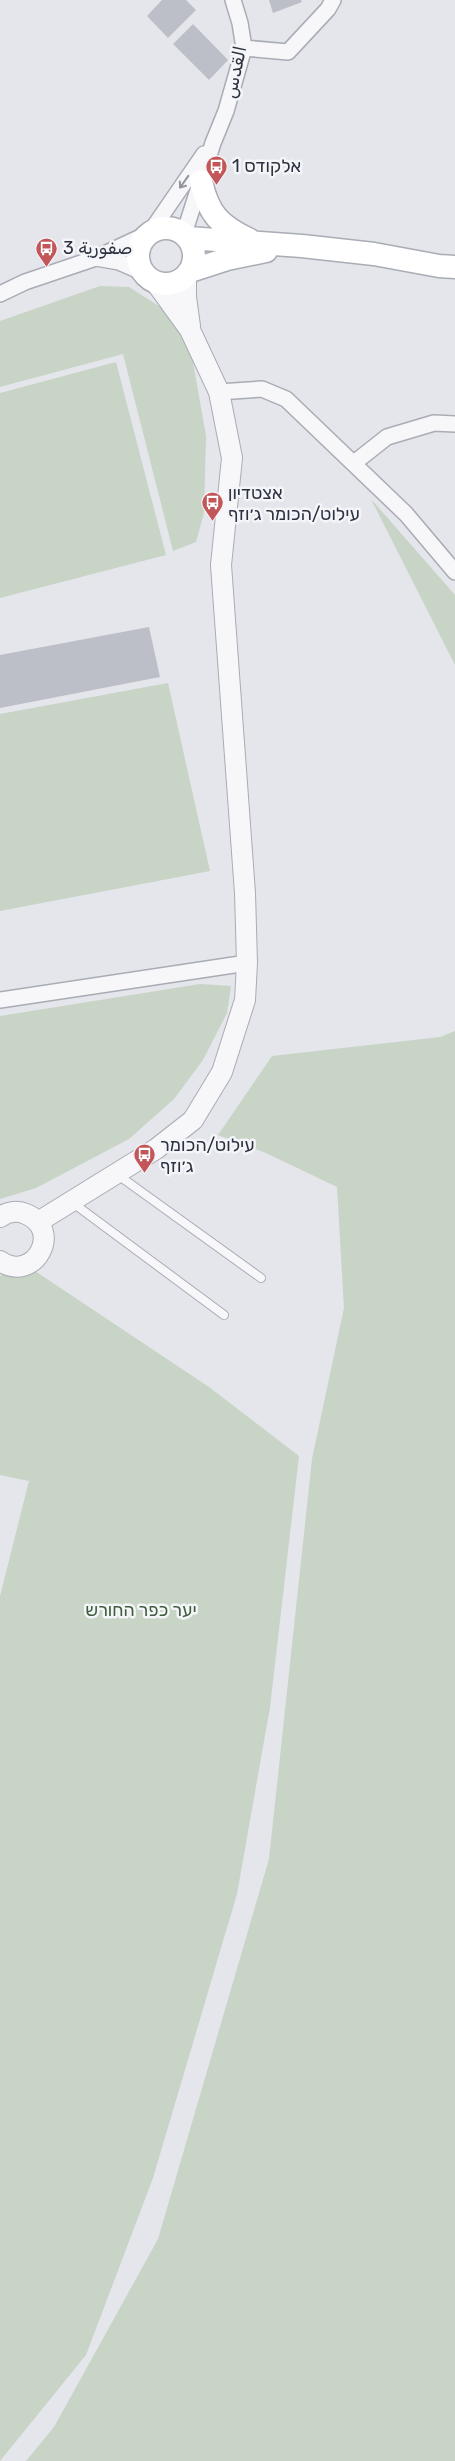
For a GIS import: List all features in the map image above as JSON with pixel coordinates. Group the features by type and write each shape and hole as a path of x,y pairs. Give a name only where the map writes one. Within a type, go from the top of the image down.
{"main road":[{"path":"200,181 209,207 218,219 229,230 254,241"},
{"path":"302,246 227,259 188,273 175,283 149,277 137,257 138,249 148,233 168,227 186,236 254,241 302,246 374,254 450,269"},
{"path":"186,236 194,254 188,273"}],"street":[{"name":"القدس","path":"213,143 226,111 244,48 233,0"},
{"path":"244,48 288,52 328,9 333,0"},
{"path":"186,236 200,181 213,143"},
{"path":"0,294 25,282 96,258 148,233 213,143"},
{"path":"38,1222 156,1149 193,1120 222,1072 245,1000 247,963 245,893 221,565 232,458 219,392 190,330 149,277 119,262 96,258"},
{"path":"188,273 186,296 190,330"},
{"path":"219,392 262,389 286,399 406,514 455,572"},
{"path":"354,463 387,437 434,423 455,424"},
{"path":"0,1000 247,963"},
{"path":"0,1217 12,1212 22,1212 38,1222 43,1234 41,1253 26,1265 5,1267"}],"lane":[{"path":"116,1174 261,1278"},
{"path":"72,1202 224,1315"}],"green space":[{"path":"100,286 129,287 162,308 190,345 206,436 204,513 196,542 173,551 123,354 0,387 0,321"},
{"path":"116,362 166,555 0,598 0,393"},
{"path":"371,499 455,595 455,665"},
{"path":"168,683 210,871 0,911 0,714"},
{"path":"200,984 231,986 227,1013 203,1060 174,1099 129,1139 36,1188 0,1199 0,1016"},
{"path":"455,1031 455,2461 26,2461 54,2427 158,2239 269,1859 312,1459 344,1308 337,1187 266,1153 218,1135 272,1056 440,1037"},
{"name":"יער כפר החורש","path":"20,1261 209,1387 299,1456 270,1707 237,1894 153,2178 86,2355 0,2461 0,1596 29,1481 0,1475 0,1276"}],"building":[{"path":"162,0 186,0 196,10 168,38 147,16"},
{"path":"269,0 301,0 302,2 273,13"},
{"path":"193,24 228,60 209,80 173,44"},
{"path":"149,627 160,677 0,708 0,655"}],"place":[{"name":"אלקודס 1","path":"216,185"},
{"name":"صفورية 3","path":"47,267"},
{"name":"אצטדיון עילוט/הכומר ג׳וזף","path":"212,522"},
{"name":"עילוט/הכומר ג׳וזף","path":"144,1174"}]}
